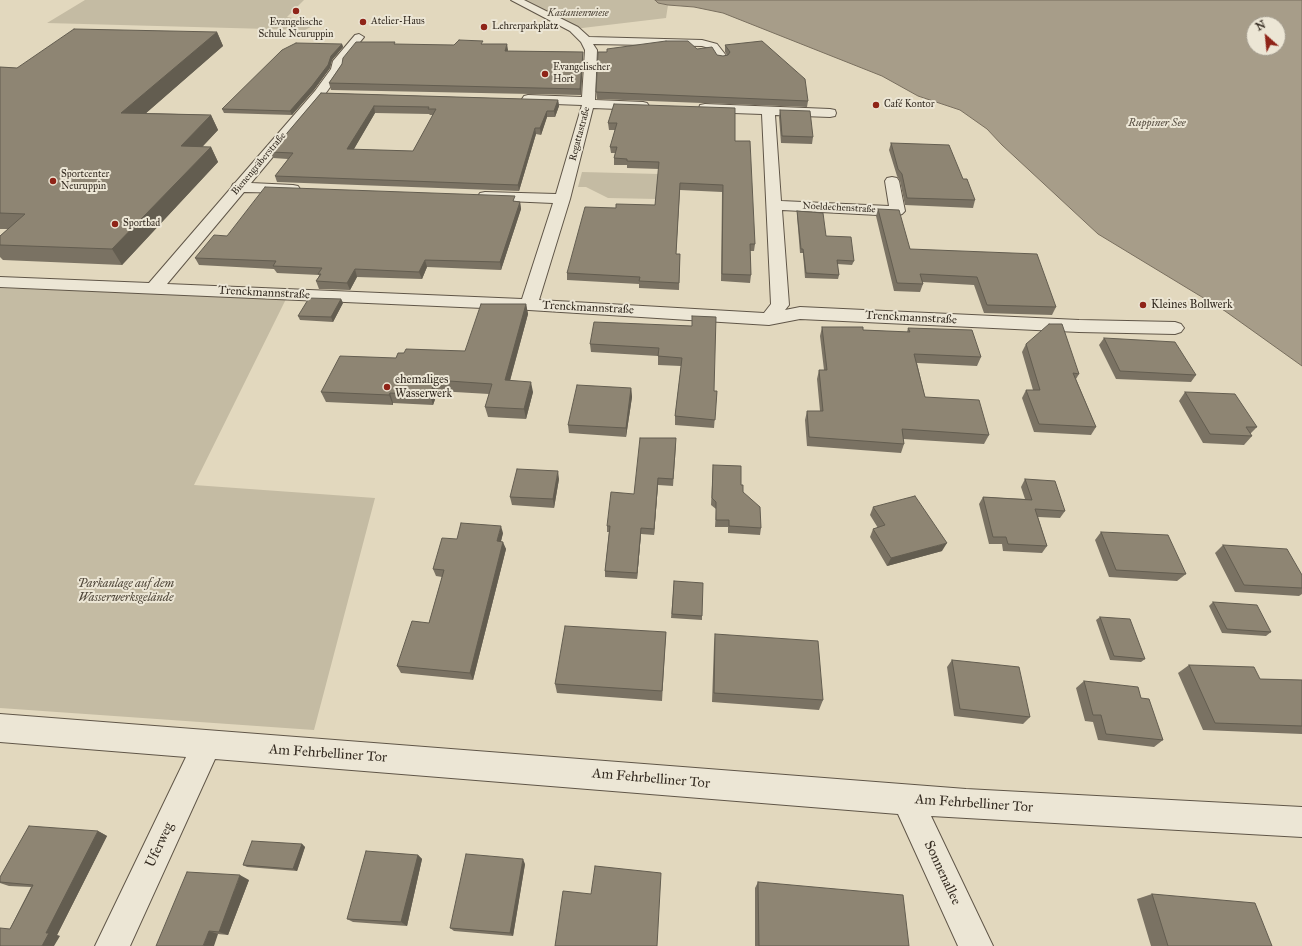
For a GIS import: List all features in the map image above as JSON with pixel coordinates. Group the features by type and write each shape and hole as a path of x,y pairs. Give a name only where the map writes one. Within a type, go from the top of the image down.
{"street":[{"path":"516,0 575,30 586,40 702,43 713,46 722,58"},
{"name":"Bienengräberstraße","path":"154,288 238,187 319,94 337,69 337,62 359,37"},
{"name":"Regattastraße","path":"529,305 562,199 589,103 591,50 586,40"},
{"path":"319,94 334,94"},
{"path":"516,99 658,107"},
{"path":"690,108 830,113"},
{"path":"768,111 780,305 769,318"},
{"name":"Noeldechenstraße","path":"774,206 898,211 892,181"},
{"path":"238,187 309,190"},
{"path":"474,196 562,199"},
{"name":"Trenckmannstraße","path":"0,282 529,305 769,318 800,313 1079,326 1175,328"},
{"name":"Am Fehrbelliner Tor","path":"0,728 907,800 1302,822"},
{"name":"Uferweg","path":"112,946 207,744"},
{"name":"Sonnenallee","path":"907,800 976,946"}],"green space":[{"path":"85,0 304,0 287,17 320,22 305,30 47,23"},
{"name":"Kastanienwiese","path":"516,0 655,0 658,3 668,5 666,18 574,29"},
{"path":"582,172 659,174 657,199 608,198 586,187 578,187"},
{"name":"Parkanlage auf dem Wasserwerksgelände","path":"0,288 286,299 194,485 375,498 314,730 0,708"}],"water":[{"name":"Ruppiner See","path":"655,0 1302,0 1302,366 1225,311 1098,234 1002,145 987,129 960,110 918,96 882,76 723,13 694,7 658,3"}],"building":[{"path":"74,29 217,32 121,113 211,115 181,146 211,147 112,249 0,245 0,236 25,214 0,213 0,67 17,68"},
{"path":"459,40 483,41 481,44 507,44 505,51 583,52 580,89 329,83 342,64 343,58 356,42 454,45"},
{"path":"666,41 688,41 697,49 712,47 717,55 723,56 728,55 730,52 725,45 762,41 805,79 808,101 596,92 598,52 607,52 607,49"},
{"path":"296,43 342,44 331,56 328,65 312,86 290,111 222,109 282,50"},
{"path":"321,93 558,100 554,111 547,111 540,128 535,128 518,185 275,176 293,153 271,152","holes":["374,106 429,107 428,109 436,109 413,151 347,149"]},
{"path":"614,104 735,108 735,141 750,141 755,244 750,244 751,275 722,274 723,185 680,183 676,254 680,254 679,283 639,281 640,277 567,273 585,207 616,208 616,204 655,205 659,162 627,161 627,159 614,158 617,147 610,147 617,123 608,123"},
{"path":"780,110 810,111 813,137 782,136"},
{"path":"891,143 949,145 963,179 967,179 975,200 907,198 902,174 898,169"},
{"path":"265,187 515,196 513,201 520,202 500,262 425,260 419,272 355,269 347,283 316,281 321,274 318,274 322,268 273,266 276,261 195,258 214,235 227,236"},
{"path":"878,209 899,210 910,249 1037,254 1056,307 987,305 977,277 920,274 923,284 897,283"},
{"path":"797,211 823,213 826,236 851,237 854,261 837,260 839,275 806,273 803,249 801,249"},
{"path":"309,298 341,299 331,317 298,316"},
{"path":"481,304 526,304 505,380 531,382 524,409 485,407 492,384 435,380 430,395 321,392 340,356 396,358 398,353 404,353 406,349 465,351"},
{"path":"692,316 716,317 714,391 717,391 715,420 675,416 682,358 658,356 659,348 590,344 594,322 692,326"},
{"path":"1049,324 1062,324 1079,374 1073,373 1096,427 1039,424 1026,390 1040,390 1026,344"},
{"path":"822,327 863,327 863,330 910,332 908,328 972,330 981,357 914,354 925,397 979,400 989,435 902,429 904,444 809,437 807,411 823,411 819,370 827,370"},
{"path":"1104,338 1175,342 1196,375 1120,371"},
{"path":"577,385 631,388 626,428 568,425"},
{"path":"1185,392 1235,394 1257,427 1246,427 1252,436 1210,434"},
{"path":"640,438 676,438 673,479 658,478 654,529 641,528 637,573 605,571 610,526 607,526 611,492 634,494"},
{"path":"713,465 741,466 741,485 743,485 743,492 760,507 761,528 729,526 729,520 716,520 716,502 712,498"},
{"path":"517,469 558,471 553,499 510,497"},
{"path":"1025,479 1055,481 1065,511 1035,509 1047,546 1008,544 1006,537 993,537 983,497 1032,500"},
{"path":"915,496 947,543 891,558 873,529 885,525 873,507"},
{"path":"461,523 501,526 497,541 503,542 470,673 397,666 412,621 429,623 444,570 433,569 442,538 457,539"},
{"path":"1101,532 1168,535 1186,574 1116,570"},
{"path":"1223,545 1287,549 1302,575 1302,588 1244,585"},
{"path":"674,581 703,583 702,616 672,614"},
{"path":"1213,602 1257,605 1271,632 1227,629"},
{"path":"1100,617 1130,619 1145,659 1114,656"},
{"path":"565,626 666,632 662,691 555,684"},
{"path":"715,634 818,641 823,700 714,693"},
{"path":"952,660 1019,667 1030,717 960,709"},
{"path":"1189,665 1254,667 1260,679 1302,680 1302,726 1215,723"},
{"path":"1084,681 1138,687 1141,698 1149,699 1163,740 1106,734 1101,715 1093,715"},
{"path":"29,826 98,831 46,933 49,933 42,946 0,946 0,928 10,929 33,885 0,882 0,877"},
{"path":"252,841 302,844 293,869 243,865"},
{"path":"366,851 418,855 401,922 347,919"},
{"path":"466,854 523,859 510,933 450,928"},
{"path":"595,866 661,873 657,946 555,946 563,891 591,894"},
{"path":"187,872 240,875 219,932 209,931 203,946 156,946"},
{"path":"758,882 903,895 909,946 759,946"},
{"path":"1152,894 1255,903 1272,946 1168,946"}],"place":[{"name":"Evangelische Schule Neuruppin","path":"296,11"},
{"name":"Atelier-Haus","path":"363,22"},
{"name":"Lehrerparkplatz","path":"484,27"},
{"name":"Evangelischer Hort","path":"545,74"},
{"name":"Café Kontor","path":"876,105"},
{"name":"Sportcenter Neuruppin","path":"53,181"},
{"name":"Sportbad","path":"115,224"},
{"name":"Kleines Bollwerk","path":"1143,305"},
{"name":"ehemaliges Wasserwerk","path":"387,387"}]}
